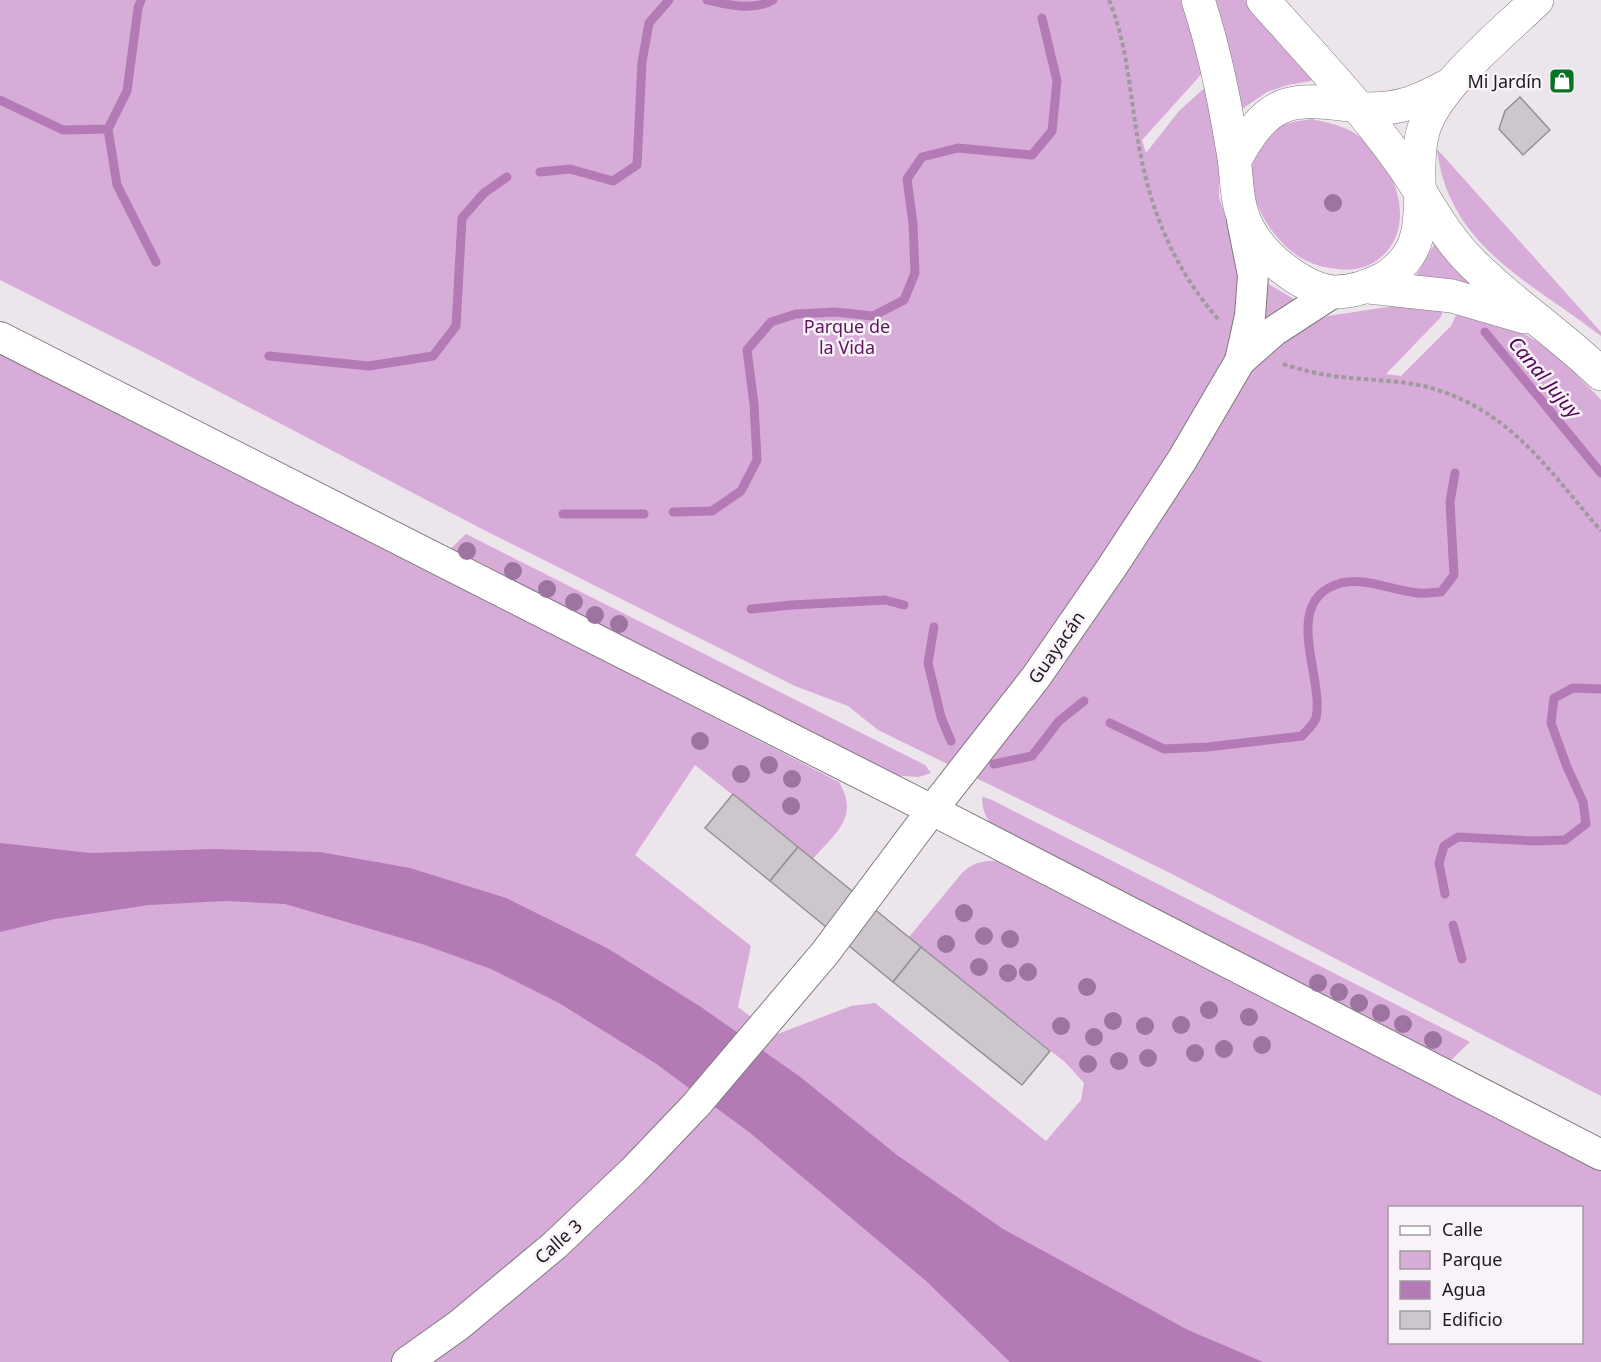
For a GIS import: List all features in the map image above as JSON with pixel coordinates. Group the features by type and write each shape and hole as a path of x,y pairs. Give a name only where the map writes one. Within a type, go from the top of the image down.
{"main road":[{"path":"1197,0 1209,33 1219,73 1235,160 1236,190 1241,216 1253,238 1271,259 1290,274 1313,286 1334,292 1369,286 1452,296 1538,321"},
{"path":"1263,0 1358,107 1420,190 1440,225 1456,246 1473,264 1538,321 1579,352 1601,374"},
{"path":"1369,286 1389,275 1405,261 1415,242 1420,221 1424,129 1432,110 1451,84 1537,0"},
{"path":"1235,160 1258,123 1278,107 1302,101 1386,109 1405,106 1451,84"}],"street":[{"name":"Guayacán","path":"1240,362 1250,316 1253,275 1241,216"},
{"name":"Guayacán","path":"756,1033 825,953 932,810 1036,677 1182,460 1240,362 1274,331 1334,292"},
{"path":"0,337 932,810 1601,1155"},
{"name":"Calle 3","path":"407,1362 459,1325 555,1245 632,1172 696,1104 756,1033"}],"path":[{"path":"1109,0 1119,27 1140,152 1150,195 1168,245 1207,306 1224,326"},
{"path":"1277,362 1315,373 1420,386 1459,398 1486,412 1512,430 1537,455 1601,531"}],"green space":[{"name":"Parque de la Vida","path":"0,0 1183,0 1207,68 1142,140 1146,153 1179,111 1211,82 1219,148 1219,197 1241,265 1236,328 1304,327 1328,316 1394,306 1444,309 1440,318 1386,374 1401,376 1451,326 1458,311 1507,326 1534,339 1569,368 1601,400 1601,1096 1168,872 878,730 848,706 795,686 482,529 0,280"},
{"path":"1211,0 1246,0 1312,77 1311,81 1267,92 1242,109"},
{"path":"1312,119 1347,129 1365,142 1389,172 1396,190 1400,208 1399,227 1392,243 1380,258 1360,268 1333,269 1315,265 1303,259 1288,249 1275,234 1255,199 1252,180 1253,161 1260,144 1278,127"},
{"path":"1437,149 1601,332 1601,336 1522,279 1497,259 1476,237 1458,212 1444,183"},
{"path":"1434,245 1437,245 1483,288 1414,279"},
{"path":"1265,282 1295,301 1266,322 1262,320"},
{"path":"0,350 839,782 845,795 846,815 836,833 813,859 695,765 635,855 751,946 738,1007 775,1035 851,1006 875,1003 1046,1141 1081,1100 1084,1083 1066,1063 909,937 966,869 980,862 1000,861 1601,1169 1601,1362 0,1362"},
{"path":"466,534 925,765 931,773 919,777 887,775 446,553"},
{"path":"982,797 990,799 1470,1042 1448,1063 996,830 986,815"}],"water":[{"path":"0,843 90,853 214,849 320,852 410,868 506,898 607,948 701,1007 799,1076 897,1155 1003,1229 1188,1330 1263,1362 1010,1362 925,1280 749,1132 655,1063 559,1003 491,969 422,944 285,904 226,901 149,905 55,919 0,932"}],"building":[{"path":"1520,97 1550,130 1523,155 1499,129 1505,111"},
{"path":"733,794 798,847 770,881 705,828"},
{"path":"798,847 921,947 893,982 770,881"},
{"path":"921,947 1050,1051 1022,1085 893,982"}],"waterway":[{"path":"0,100 63,130 108,129 127,91 141,0"},
{"path":"540,172 570,169 613,181 637,165 642,62 649,23 669,0"},
{"path":"707,0 749,6 773,0"},
{"path":"673,512 712,511 741,491 757,460 754,404 747,350 771,322 796,314 835,312 873,316 904,300 915,273 913,224 907,179 922,157 958,148 1032,155 1052,131 1057,81 1042,18"},
{"path":"108,129 117,185 156,262"},
{"path":"269,356 369,366 433,356 456,326 462,218 484,193 507,177"},
{"name":"Canal Jujuy","path":"1485,332 1601,473"},
{"path":"1110,723 1164,749 1208,747 1302,736 1316,718 1317,701 1308,623 1312,606 1322,592 1341,583 1350,582 1370,583 1418,593 1441,592 1454,575 1450,502 1455,473"},
{"path":"563,514 644,514"},
{"path":"751,609 885,600 904,605"},
{"path":"934,627 928,663 941,717 951,741"},
{"path":"1445,894 1439,863 1444,846 1458,837 1535,841 1565,840 1586,824 1583,802 1551,723 1554,698 1573,688 1601,689"},
{"path":"994,764 1032,756 1059,721 1084,701"},
{"path":"1453,925 1462,959"}],"place":[{"name":"Mi Jardín","path":"1562,81"}]}
